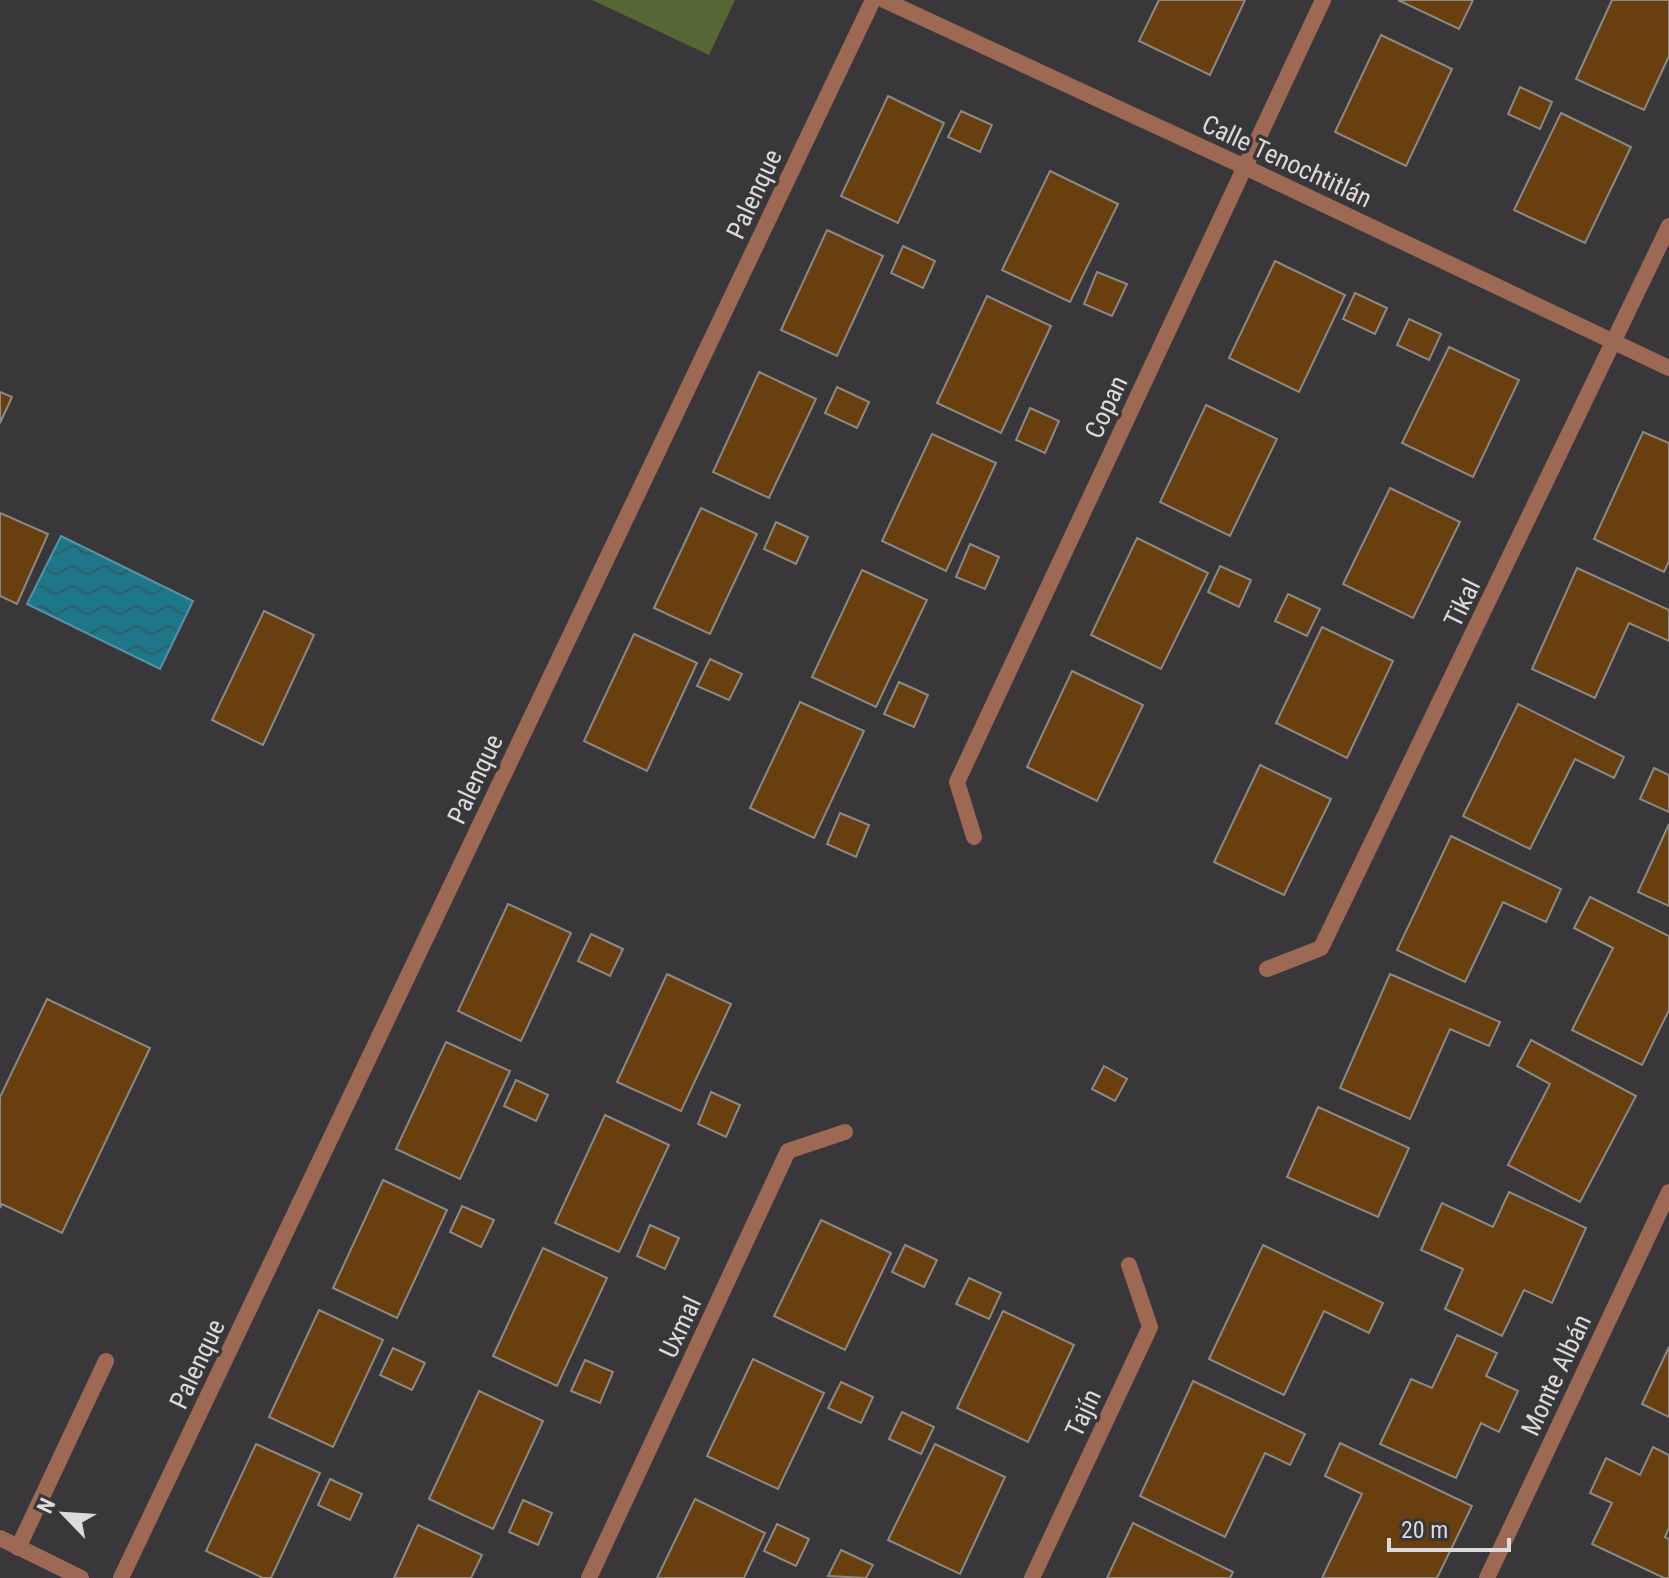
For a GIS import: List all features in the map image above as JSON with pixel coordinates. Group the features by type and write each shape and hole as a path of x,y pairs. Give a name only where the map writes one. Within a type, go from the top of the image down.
{"street":[{"name":"Palenque","path":"121,1578 873,0"},
{"name":"Calle Tenochtitlán","path":"884,0 1669,368"},
{"name":"Copan","path":"974,837 957,782 1323,0"},
{"name":"Tikal","path":"1267,969 1321,948 1669,226"},
{"name":"Uxmal","path":"589,1578 788,1151 845,1132"},
{"name":"Monte Albán","path":"1487,1578 1669,1192"},
{"name":"Tajín","path":"1032,1578 1150,1327 1129,1265"},
{"path":"18,1548 106,1361"},
{"path":"0,1538 81,1578"}],"green space":[{"path":"592,0 735,0 709,55"}],"water":[{"path":"61,536 193,601 160,669 27,604"}],"building":[{"path":"1159,0 1245,0 1210,75 1139,41"},
{"path":"1398,0 1473,0 1459,29"},
{"path":"1612,0 1669,0 1669,56 1644,110 1576,79"},
{"path":"1381,35 1452,69 1406,166 1335,132"},
{"path":"1520,87 1552,102 1540,129 1508,114"},
{"path":"888,96 944,123 898,223 841,196"},
{"path":"961,111 992,125 980,152 948,137"},
{"path":"1561,113 1631,147 1585,243 1514,210"},
{"path":"1050,171 1118,204 1070,302 1002,270"},
{"path":"827,230 883,256 837,356 781,330"},
{"path":"903,246 935,261 923,288 891,273"},
{"path":"1275,261 1345,295 1299,392 1229,358"},
{"path":"1097,272 1127,284 1112,316 1084,304"},
{"path":"1355,293 1387,308 1375,334 1343,319"},
{"path":"987,296 1051,326 1001,433 937,403"},
{"path":"1409,319 1441,334 1429,360 1397,345"},
{"path":"1449,347 1519,380 1473,477 1402,443"},
{"path":"759,372 816,399 769,498 713,472"},
{"path":"837,387 869,402 857,428 825,413"},
{"path":"0,392 12,397 0,423"},
{"path":"1206,405 1277,439 1230,536 1160,502"},
{"path":"1030,408 1059,421 1045,453 1016,440"},
{"path":"1643,432 1669,443 1669,561 1664,572 1594,539"},
{"path":"932,434 996,463 946,571 882,541"},
{"path":"1390,488 1460,522 1413,618 1343,584"},
{"path":"701,508 757,534 710,634 654,608"},
{"path":"0,513 48,534 17,604 0,596"},
{"path":"776,522 808,537 796,564 764,549"},
{"path":"1137,538 1208,573 1161,669 1091,635"},
{"path":"970,544 999,557 985,589 956,577"},
{"path":"1220,566 1251,580 1239,607 1208,592"},
{"path":"1577,568 1669,610 1669,641 1629,623 1595,698 1532,669"},
{"path":"862,570 927,600 876,707 812,677"},
{"path":"1288,594 1320,609 1307,636 1275,621"},
{"path":"264,611 314,635 263,745 212,720"},
{"path":"1322,627 1393,661 1347,758 1276,723"},
{"path":"634,634 697,663 647,771 584,741"},
{"path":"710,659 742,674 729,700 697,686"},
{"path":"1072,671 1143,705 1097,801 1027,767"},
{"path":"899,682 928,695 914,727 884,714"},
{"path":"800,702 864,731 814,838 750,808"},
{"path":"1518,704 1624,757 1614,778 1575,759 1530,849 1463,816"},
{"path":"1260,765 1331,799 1284,895 1214,862"},
{"path":"1654,768 1669,775 1669,812 1640,799"},
{"path":"840,813 869,825 856,857 827,844"},
{"path":"1669,824 1669,906 1638,892"},
{"path":"1451,836 1561,889 1546,922 1503,902 1465,982 1397,950"},
{"path":"1590,897 1669,936 1669,1010 1642,1065 1572,1030 1613,948 1574,928"},
{"path":"508,904 571,933 521,1041 458,1011"},
{"path":"591,934 623,949 610,976 578,961"},
{"path":"667,974 731,1004 681,1111 617,1082"},
{"path":"1390,974 1500,1022 1489,1046 1450,1029 1410,1119 1340,1088"},
{"path":"47,999 150,1048 62,1233 2,1204 0,1208 0,1097"},
{"path":"1531,1040 1636,1096 1580,1202 1508,1165 1550,1084 1517,1066"},
{"path":"446,1042 510,1071 460,1179 396,1149"},
{"path":"1104,1066 1127,1079 1115,1101 1092,1089"},
{"path":"516,1080 548,1095 536,1121 504,1106"},
{"path":"711,1092 740,1105 726,1137 698,1124"},
{"path":"1318,1107 1409,1148 1378,1217 1287,1177"},
{"path":"605,1115 669,1145 619,1252 555,1223"},
{"path":"383,1180 447,1210 397,1318 333,1288"},
{"path":"1509,1192 1586,1228 1552,1303 1524,1290 1502,1336 1445,1309 1463,1269 1421,1250 1442,1203 1493,1227"},
{"path":"462,1206 494,1220 481,1247 450,1232"},
{"path":"821,1220 891,1253 845,1350 774,1316"},
{"path":"650,1225 679,1238 665,1269 637,1256"},
{"path":"905,1245 937,1260 924,1287 892,1272"},
{"path":"1263,1245 1383,1303 1369,1333 1324,1311 1284,1395 1209,1359"},
{"path":"543,1248 607,1278 557,1386 493,1356"},
{"path":"969,1278 1001,1293 989,1319 956,1304"},
{"path":"319,1310 383,1340 333,1447 269,1417"},
{"path":"1003,1311 1074,1345 1028,1442 957,1408"},
{"path":"1457,1335 1497,1353 1486,1376 1518,1391 1499,1432 1481,1423 1456,1478 1380,1444 1411,1379 1432,1388"},
{"path":"1669,1347 1669,1417 1642,1404"},
{"path":"393,1348 425,1363 412,1390 380,1375"},
{"path":"753,1359 824,1393 778,1489 707,1456"},
{"path":"585,1360 613,1372 600,1403 571,1391"},
{"path":"1193,1381 1305,1434 1290,1465 1265,1453 1225,1537 1140,1496"},
{"path":"841,1382 873,1397 861,1423 828,1408"},
{"path":"479,1391 543,1421 493,1529 429,1499"},
{"path":"902,1412 934,1427 921,1454 889,1439"},
{"path":"1340,1443 1472,1506 1437,1578 1322,1578 1362,1494 1325,1476"},
{"path":"256,1444 320,1473 271,1578 263,1578 206,1551"},
{"path":"935,1444 1005,1477 960,1574 888,1540"},
{"path":"1653,1447 1669,1455 1669,1528 1665,1537 1669,1539 1669,1578 1592,1544 1612,1503 1590,1493 1606,1458 1640,1475"},
{"path":"330,1479 362,1494 350,1520 318,1505"},
{"path":"695,1499 765,1533 744,1578 657,1578"},
{"path":"523,1500 552,1513 538,1545 509,1532"},
{"path":"1133,1523 1233,1572 1230,1578 1107,1578"},
{"path":"777,1524 809,1539 796,1566 764,1551"},
{"path":"418,1525 482,1555 471,1578 394,1578"},
{"path":"841,1550 873,1565 866,1578 828,1576"}]}
